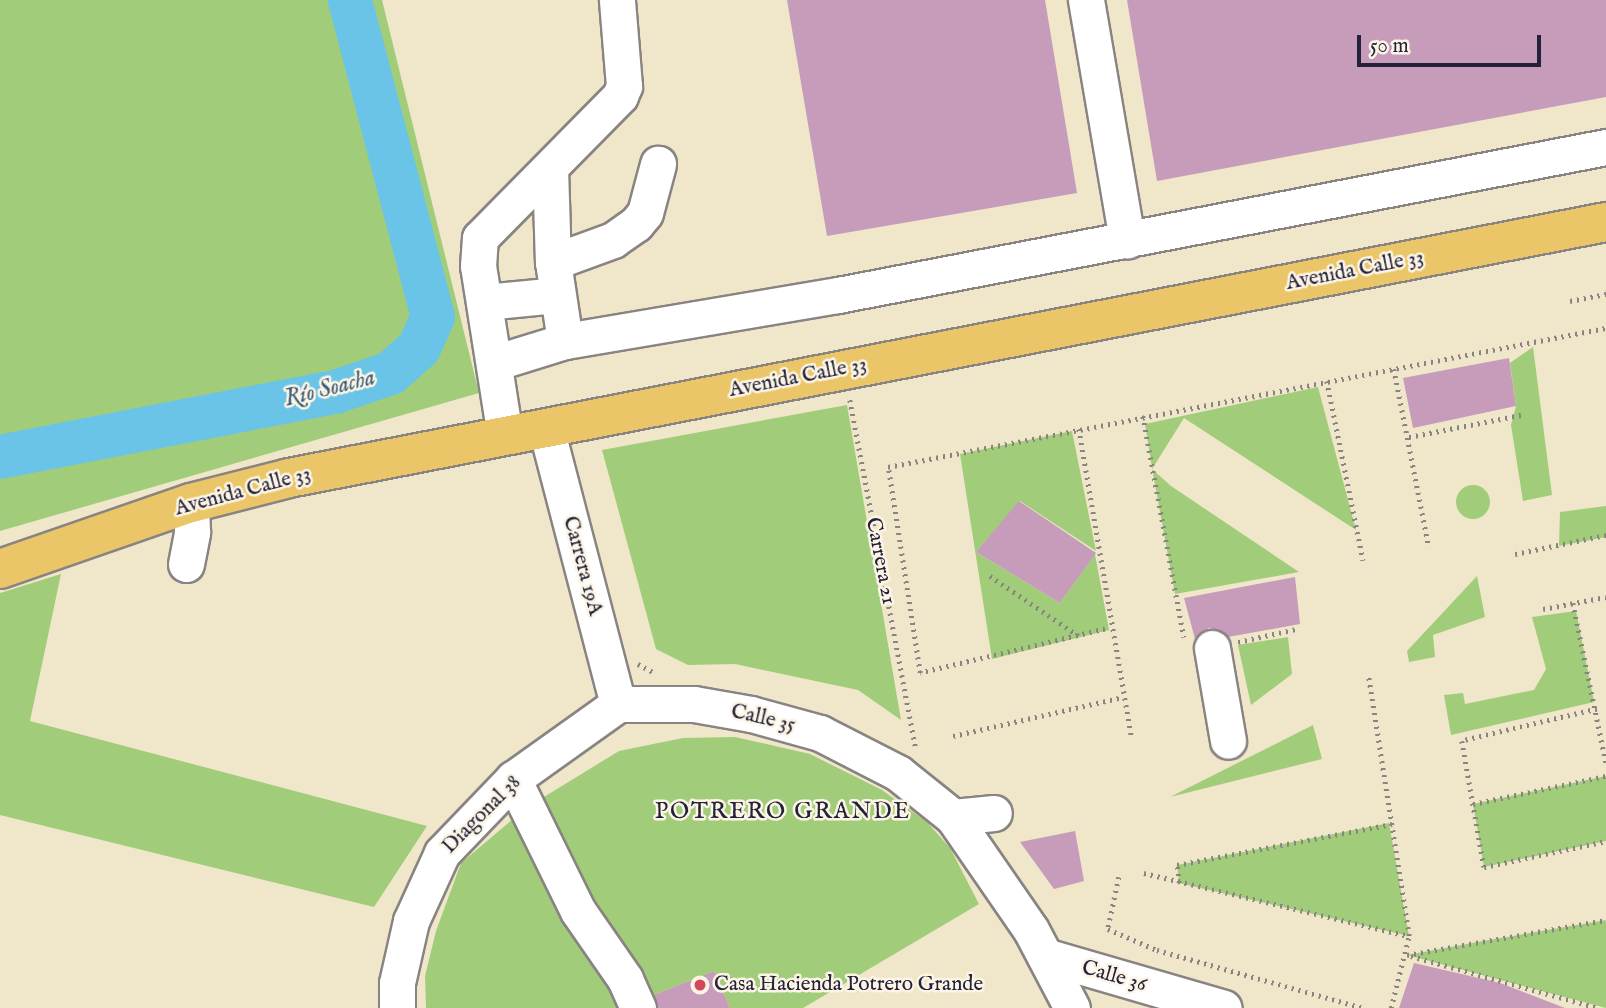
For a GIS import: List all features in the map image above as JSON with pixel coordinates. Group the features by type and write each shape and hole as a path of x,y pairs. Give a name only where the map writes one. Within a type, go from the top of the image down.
{"main road":[{"name":"Avenida Calle 33","path":"0,569 191,503 289,478 1606,222"}],"street":[{"path":"505,436 478,266 480,237 620,96 624,86 617,0"},
{"path":"1086,0 1127,241"},
{"path":"494,363 565,341 1127,241 1606,147"},
{"path":"485,302 555,279 636,224 645,213 658,164"},
{"path":"550,168 555,279 565,341"},
{"name":"Carrera 19A","path":"546,428 618,704"},
{"path":"186,564 192,532 191,503"},
{"path":"1199,650 1228,741"},
{"name":"Calle 35","path":"618,704 694,704 751,714 908,758"},
{"name":"Diagonal 38","path":"397,1008 397,983 411,921 442,853 513,779 618,704"},
{"path":"908,758 953,817 1027,945 1072,1008"},
{"path":"513,779 578,911 625,979 638,1008"},
{"path":"953,817 994,813"},
{"name":"Calle 36","path":"1027,945 1140,995 1224,1008"}],"path":[{"path":"1570,301 1606,294"},
{"path":"1105,629 920,673 888,467 1606,328"},
{"name":"Carrera 21","path":"844,369 908,758"},
{"path":"1394,369 1429,548"},
{"path":"1327,381 1363,560"},
{"path":"1409,437 1521,415"},
{"path":"1143,416 1199,650 1296,629"},
{"path":"1079,429 1132,739"},
{"path":"1515,554 1606,534"},
{"path":"990,576 1080,636"},
{"path":"1544,609 1606,597"},
{"path":"1573,603 1606,763"},
{"path":"631,654 638,665 660,676"},
{"path":"1368,674 1409,936 1407,955 1391,1008"},
{"path":"954,736 1123,697"},
{"path":"1597,709 1462,741 1484,867 1606,841"},
{"path":"1473,804 1606,776"},
{"path":"1179,883 1177,865 1392,824"},
{"path":"1144,873 1409,936"},
{"path":"1119,877 1108,929 1157,950 1363,1008"},
{"path":"1407,955 1606,920"},
{"path":"1407,955 1599,1008"}],"green space":[{"path":"0,0 382,0 479,393 0,531"},
{"path":"1533,347 1552,495 1523,501 1511,425 1516,406 1510,363"},
{"path":"1318,387 1356,530 1184,418 1152,469 1145,424"},
{"path":"847,405 901,720 858,690 735,664 688,665 656,649 602,450"},
{"path":"1072,431 1096,551 1020,501 976,552 1060,603 1095,554 1109,630 992,659 960,454"},
{"path":"1152,469 1171,486 1299,572 1175,594"},
{"path":"1473,485 1485,490 1490,502 1485,514 1473,519 1461,514 1456,502 1461,490"},
{"path":"1606,506 1606,537 1559,546 1560,512"},
{"path":"61,574 30,721 427,826 374,907 0,815 0,593"},
{"path":"1477,576 1485,617 1433,635 1435,657 1409,662 1407,651"},
{"path":"1576,611 1594,702 1451,735 1444,695 1463,693 1465,704 1534,690 1546,669 1532,617"},
{"path":"1288,637 1292,674 1251,705 1238,645"},
{"path":"1313,725 1322,759 1170,797"},
{"path":"735,737 810,754 882,790 927,822 950,848 979,904 803,1008 730,1008 714,971 644,999 648,1008 426,1008 425,976 436,931 461,863 526,808 619,751 683,738"},
{"path":"1606,776 1606,841 1484,867 1473,804"},
{"path":"1389,823 1409,936 1179,883 1177,865"},
{"path":"1606,920 1606,1008 1407,955 1483,941"}],"building":[{"path":"787,0 1045,0 1077,193 827,236"},
{"path":"1127,0 1606,0 1606,97 1157,181"},
{"path":"1509,358 1516,406 1413,428 1403,378"},
{"path":"1019,501 1096,553 1060,603 976,552"},
{"path":"1295,577 1300,624 1228,637 1209,628 1195,639 1184,598"},
{"path":"1075,831 1084,881 1054,889 1020,842"},
{"path":"1414,963 1500,983 1565,1008 1399,1008"},
{"name":"Casa Hacienda Potrero Grande","path":"714,971 730,1008 658,1008 654,995"}],"waterway":[{"name":"Río Soacha","path":"0,457 338,391 391,373 419,348 433,317 350,0"}],"place":[{"name":"Casa Hacienda Potrero Grande","path":"700,985"}],"district":[{"name":"POTRERO GRANDE","path":"783,812"}]}
